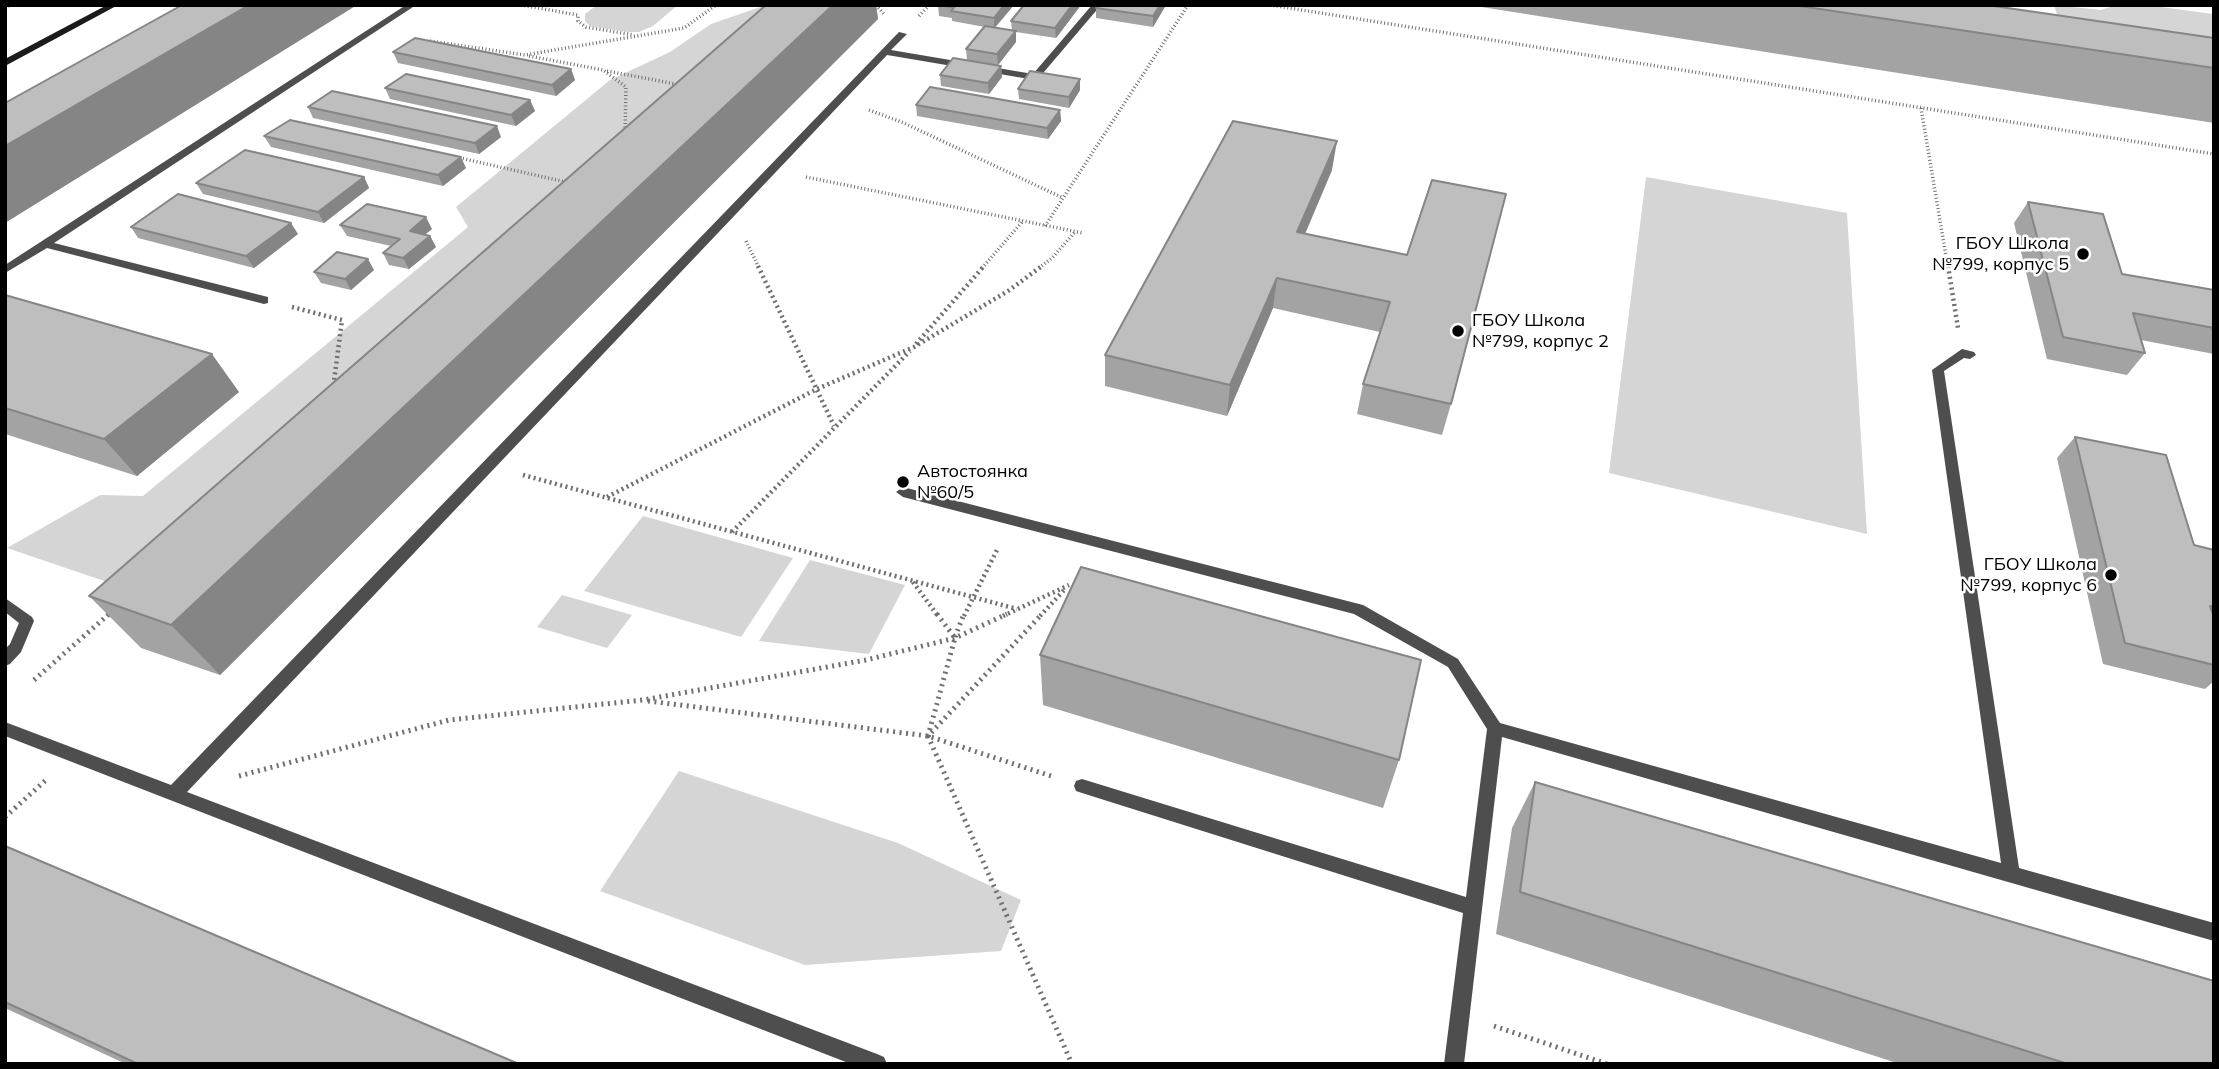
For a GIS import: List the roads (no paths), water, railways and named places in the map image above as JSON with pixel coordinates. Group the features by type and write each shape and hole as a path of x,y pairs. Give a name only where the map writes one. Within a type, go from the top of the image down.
{"main road":[{"path":"5,63 114,5"}],"lane":[{"path":"5,270 412,5"},
{"path":"884,52 1035,77 1097,5"},
{"path":"174,794 902,34"},
{"path":"46,244 264,300"},
{"path":"1966,354 1938,370 2011,874"},
{"path":"903,492 1358,609 1453,663 1495,728 1454,1064"},
{"path":"5,604 27,621 16,648 5,660"},
{"path":"1495,728 2214,932"},
{"path":"5,729 877,1064"},
{"path":"1082,786 1473,908"}],"place":[{"name":"ГБОУ Школа №799, корпус 5","path":"2083,254"},
{"name":"ГБОУ Школа №799, корпус 2","path":"1458,331"},
{"name":"Автостоянка №60/5","path":"903,482"},
{"name":"ГБОУ Школа №799, корпус 6","path":"2111,575"}]}
